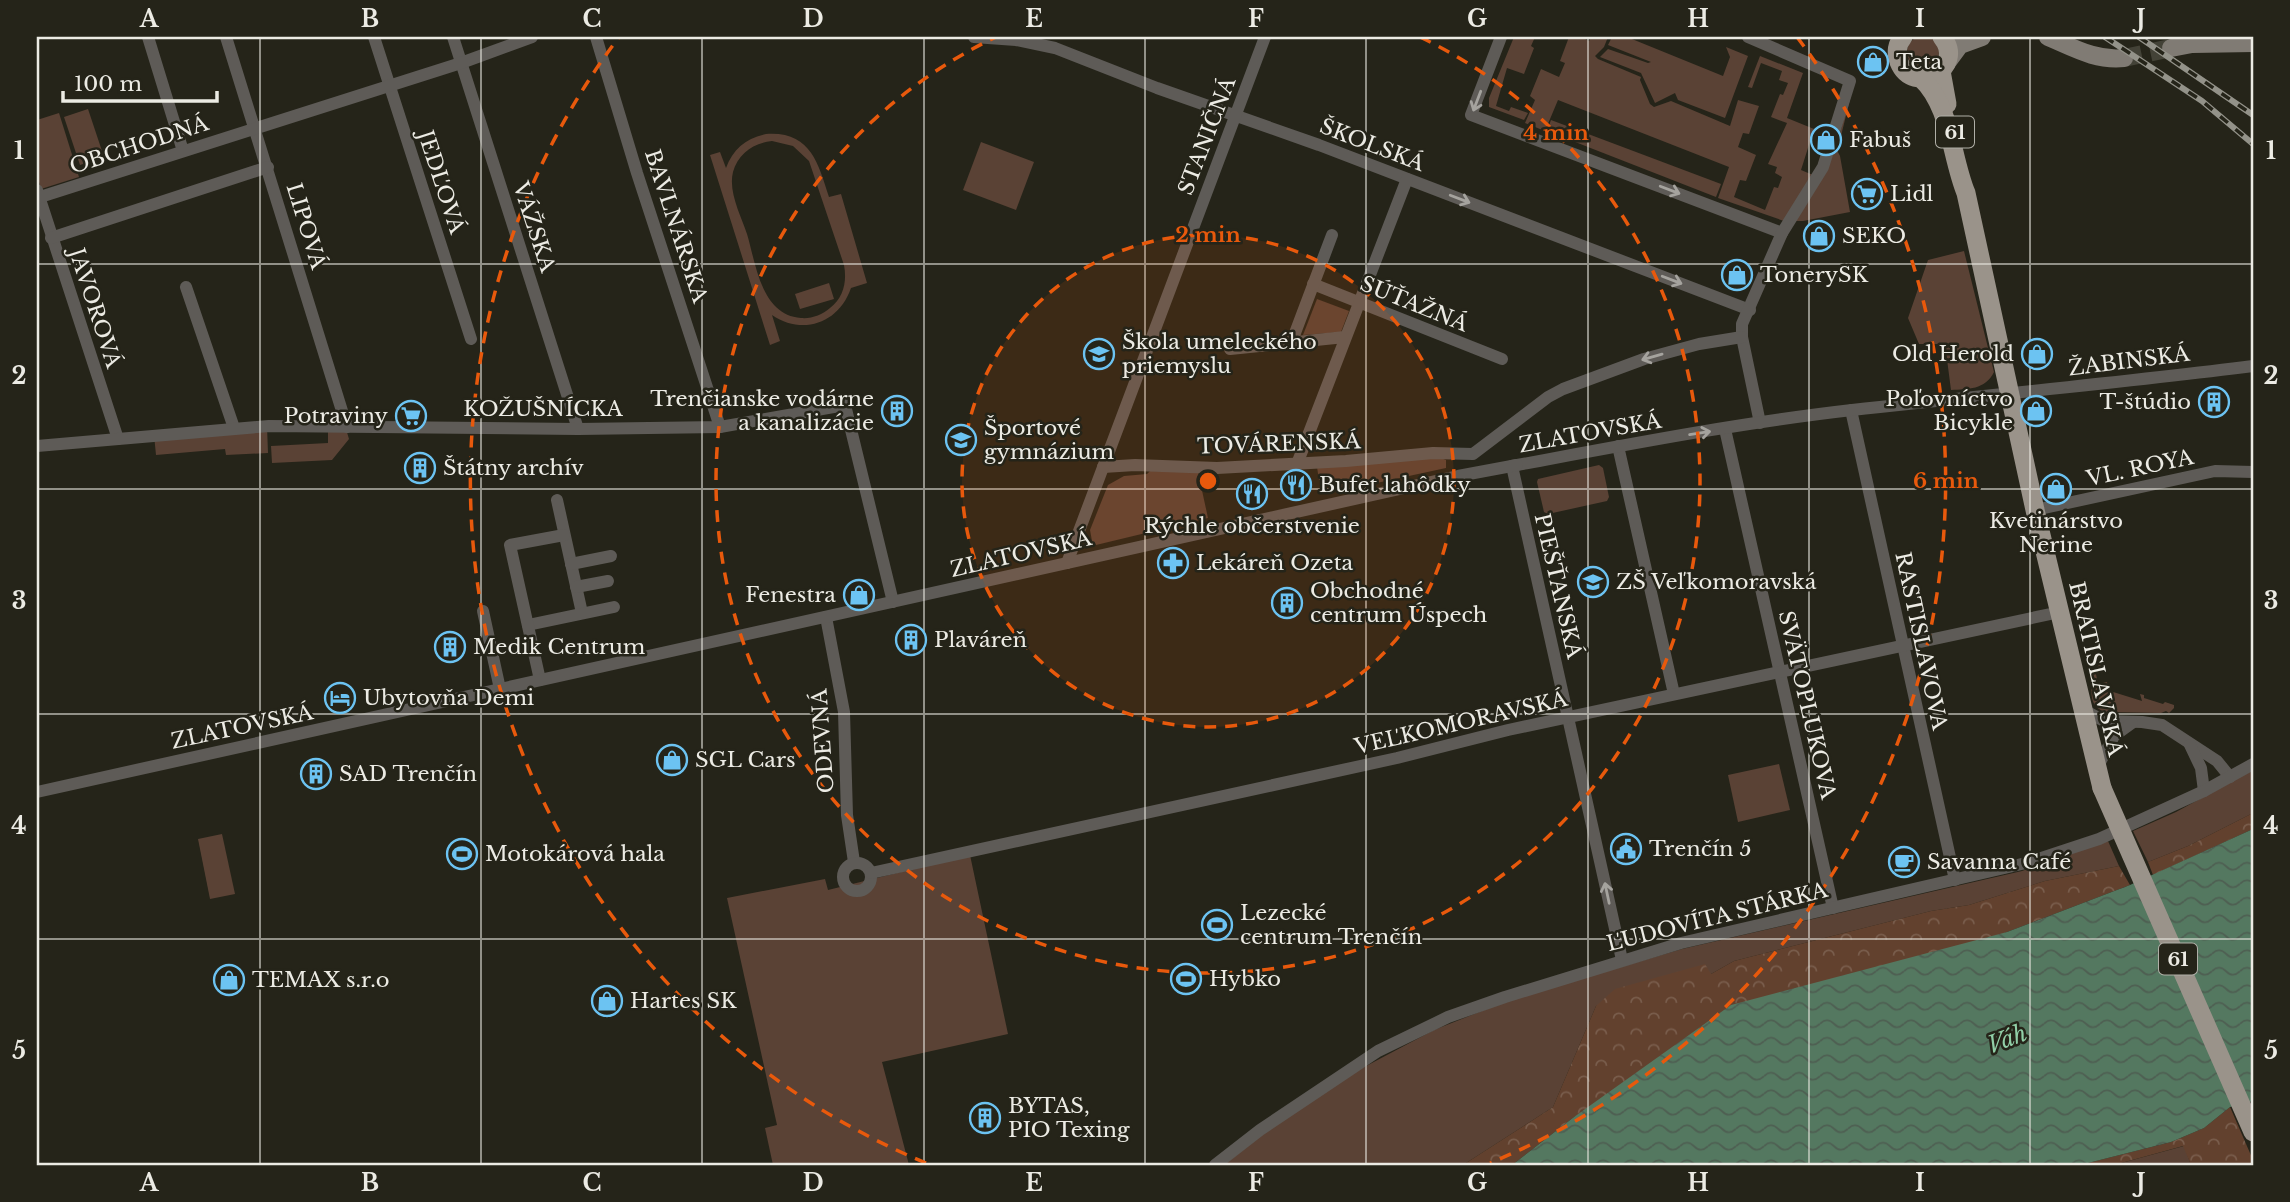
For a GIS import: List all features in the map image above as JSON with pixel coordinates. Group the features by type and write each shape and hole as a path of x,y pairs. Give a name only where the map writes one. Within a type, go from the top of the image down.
{"main road":[{"name":"BRATISLAVSKÁ","path":"1942,37 1948,48 1941,81 1966,177 1966,193"},
{"path":"1921,78 1930,78 1943,68 1960,45 1982,37"},
{"path":"2048,37 2090,55 2124,58"},
{"path":"2171,48 2192,40 2253,43"},
{"name":"BRATISLAVSKÁ","path":"1897,41 1898,60 1902,68 1921,78 1937,100 1966,193 2035,510 2099,779 2253,1132"}],"street":[{"path":"148,37 183,151"},
{"name":"LIPOVÁ","path":"226,37 347,427"},
{"name":"JEDĽOVÁ","path":"374,37 471,340"},
{"name":"VÁŽSKA","path":"453,37 579,429"},
{"name":"OBCHODNÁ","path":"38,195 461,63 532,37"},
{"name":"BAVLNÁRSKA","path":"596,37 637,173 720,427"},
{"name":"ŠKOLSKÁ","path":"974,37 1056,42 1135,79 1750,310"},
{"name":"STANIČNÁ","path":"1067,563 1265,37"},
{"path":"1501,37 1471,115 1782,233"},
{"path":"1748,37 1850,80 1823,167 1782,233 1742,324 1742,337 1760,423"},
{"path":"51,238 268,167"},
{"path":"1297,464 1407,179"},
{"name":"JAVOROVÁ","path":"38,195 118,439"},
{"path":"1292,341 1332,235"},
{"name":"SÚŤAŽNÁ","path":"1313,284 1502,359"},
{"path":"186,287 234,428"},
{"path":"1230,349 1345,337"},
{"name":"TOVÁRENSKÁ","path":"1103,467 1136,465 1217,468 1433,453 1473,454 1548,397 1563,389 1644,359 1699,344 1742,337"},
{"name":"ŽABINSKÁ","path":"2010,395 2253,366"},
{"name":"ZLATOVSKÁ","path":"1512,467 1618,446 1760,423 1851,410 2010,395"},
{"name":"KOŽUŠNÍCKA","path":"37,446 234,428 720,427 845,405 893,602"},
{"name":"RASTISLAVOVA","path":"1851,410 1955,880"},
{"name":"SVÄTOPLUKOVA","path":"1725,429 1833,908"},
{"path":"1618,446 1674,694"},
{"path":"1456,454 1454,459 1458,476"},
{"name":"ZLATOVSKÁ","path":"37,792 1517,465 1512,467"},
{"name":"PIEŠŤANSKÁ","path":"1512,467 1622,960"},
{"name":"VL. ROYA","path":"2035,510 2215,471 2253,472"},
{"path":"557,500 582,613"},
{"path":"540,680 510,545 564,534"},
{"path":"571,564 611,556"},
{"path":"576,587 608,581"},
{"path":"528,625 614,607"},
{"path":"484,611 500,689"},
{"name":"VEĽKOMORAVSKÁ","path":"872,873 1308,775 1397,758 1508,730 1903,648 2060,612"},
{"name":"ODEVNÁ","path":"826,617 844,712 847,815 854,862"},
{"path":"2084,718 2162,725 2217,761 2230,778"},
{"path":"2084,718 2099,734 2114,736"},
{"path":"2099,779 2100,758 2114,736 2132,723"},
{"path":"2190,745 2201,768 2204,791"},
{"name":"ĽUDOVÍTA STÁRKA","path":"1216,1165 1261,1129 1378,1051 1430,1025 1493,1001 1622,960 1746,927 2026,863 2099,839 2204,791 2253,764"},
{"path":"854,862 863,863 872,873 871,882 865,889 856,891 848,888 843,875 846,867 854,862"}],"shaded area":[{"path":"1923,36 1935,40 1939,52 1935,64 1923,68 1911,64 1907,52 1911,40"},
{"path":"1514,37 1535,37 1531,46 1534,48 1524,74 1507,68 1496,106 1509,111 1511,107 1528,113 1524,120 1489,107 1489,98"},
{"path":"1569,37 1581,37 1589,41 1591,37 1608,37 1604,47 1595,56 1641,77 1650,104 1654,107 1671,101 1730,126 1738,100 1759,106 1749,134 1743,133 1738,147 1756,155 1746,181 1740,180 1734,197 1765,210 1774,187 1778,188 1782,177 1775,173 1777,167 1768,164 1787,123 1771,117 1780,94 1783,95 1788,83 1779,80 1782,71 1761,63 1752,88 1748,87 1760,56 1803,73 1787,118 1814,129 1801,170 1813,175 1784,221 1718,198 1729,167 1558,100 1545,131 1525,123 1535,100 1530,96 1541,69 1559,77 1565,63 1560,61"},
{"path":"1612,37 1627,37 1723,76 1730,57 1726,47 1748,56 1725,118 1678,100 1675,93 1655,103 1641,73 1600,57 1608,49 1651,62 1608,45"},
{"path":"1856,75 1836,148 1840,156 1850,212 1793,221 1836,147"},
{"path":"88,109 104,157 80,165 64,117"},
{"path":"59,113 79,177 41,189 37,175 37,120"},
{"path":"1551,120 1721,184 1716,197 1547,131"},
{"path":"781,134 802,143 810,151 821,172 829,197 841,194 867,283 851,288 838,310 819,322 796,325 772,315 780,341 770,345 710,155 720,152 726,168 736,150 759,136","holes":["772,141 793,146 809,161 845,271 845,283 839,299 824,313 809,318 788,315 777,308 769,298 757,273 732,188 735,166 747,150"]},
{"path":"981,142 1034,162 1016,210 963,190"},
{"path":"1964,251 1994,372 1981,385 1970,389 1951,390 1945,344 1919,344 1908,318 1928,260"},
{"path":"829,283 834,299 800,309 795,294"},
{"path":"1317,299 1349,311 1341,332 1303,335"},
{"path":"267,426 268,453 226,455 225,449 156,455 154,435"},
{"path":"328,429 346,429 349,439 332,460 272,463 271,446 328,443"},
{"path":"1438,457 1446,460 1446,468 1344,490 1340,486 1319,480 1317,467"},
{"path":"1599,465 1603,468 1609,497 1607,501 1548,514 1544,512 1538,479"},
{"path":"1150,471 1198,472 1208,518 1096,545 1092,541 1090,530 1108,485 1124,476 1147,474"},
{"path":"2100,664 2103,672 2096,674 2098,684 2107,682 2105,693 2110,691 2142,701 2140,694 2144,695 2144,698 2174,705 2174,708 2169,713 2100,710 2093,702 2091,691 2092,672"},
{"path":"1779,764 1790,810 1738,822 1728,775"},
{"path":"2253,770 2253,813 2188,846 2148,862 2133,831 2176,812"},
{"path":"222,834 235,894 210,899 198,839"},
{"path":"2108,841 2119,866 2045,881 1969,905 1931,911 1734,961 1711,974 1596,1006 1553,1107 1463,1165 1224,1165 1277,1123 1338,1081 1434,1030 1512,999 1682,949 2022,871"},
{"path":"970,855 1008,1034 882,1062 909,1165 773,1165 765,1128 777,1125 727,898 825,879 828,890"},
{"path":"2184,1146 2191,1165 2114,1165"}],"green space":[{"path":"2253,813 2253,829 2153,875 2148,862 2188,846"},
{"path":"2119,866 2130,885 2007,932 1574,1117 1512,1165 1463,1165 1553,1107 1596,1006 1615,989 1705,964 1711,974 1734,961 1931,911 1969,905 2045,881"},
{"path":"2230,1107 2253,1165 2191,1165 2183,1146 2114,1165 2080,1165 2171,1142 2204,1128"}],"water":[{"name":"Váh","path":"2253,829 2253,1101 2230,1107 2204,1128 2171,1142 2080,1165 1512,1165 1574,1117 1731,1005 2007,932 2130,885"}],"tunnel":[{"path":"2124,58 2171,48"}],"railway":[{"path":"2105,37 2202,101 2253,144"},
{"path":"2139,37 2253,115"}],"place":[{"name":"Teta","path":"1873,62"},
{"name":"Fabuš","path":"1826,140"},
{"name":"Lidl","path":"1867,194"},
{"name":"SEKO","path":"1819,236"},
{"name":"TonerySK","path":"1737,275"},
{"name":"Škola umeleckého priemyslu","path":"1099,354"},
{"name":"Old Herold","path":"2037,354"},
{"name":"T-štúdio","path":"2214,402"},
{"name":"Trenčianske vodárne a kanalizácie","path":"897,411"},
{"name":"Poľovníctvo Bicykle","path":"2036,411"},
{"name":"Potraviny","path":"411,416"},
{"name":"Športové gymnázium","path":"961,440"},
{"name":"Štátny archív","path":"420,468"},
{"name":"Bufet lahôdky","path":"1296,485"},
{"name":"Kvetinárstvo Nerine","path":"2056,489"},
{"name":"Rýchle občerstvenie","path":"1252,494"},
{"name":"Lekáreň Ozeta","path":"1173,563"},
{"name":"ZŠ Veľkomoravská","path":"1593,582"},
{"name":"Fenestra","path":"859,595"},
{"name":"Obchodné centrum Úspech","path":"1287,603"},
{"name":"Plaváreň","path":"911,640"},
{"name":"Medik Centrum","path":"450,647"},
{"name":"Ubytovňa Demi","path":"340,698"},
{"name":"SGL Cars","path":"672,760"},
{"name":"SAD Trenčín","path":"316,774"},
{"name":"Trenčín 5","path":"1626,849"},
{"name":"Motokárová hala","path":"462,854"},
{"name":"Savanna Café","path":"1904,862"},
{"name":"Lezecké centrum Trenčín","path":"1217,925"},
{"name":"Hybko","path":"1186,979"},
{"name":"TEMAX s.r.o","path":"229,980"},
{"name":"Hartes SK","path":"607,1001"},
{"name":"BYTAS, PIO Texing","path":"985,1118"}]}
